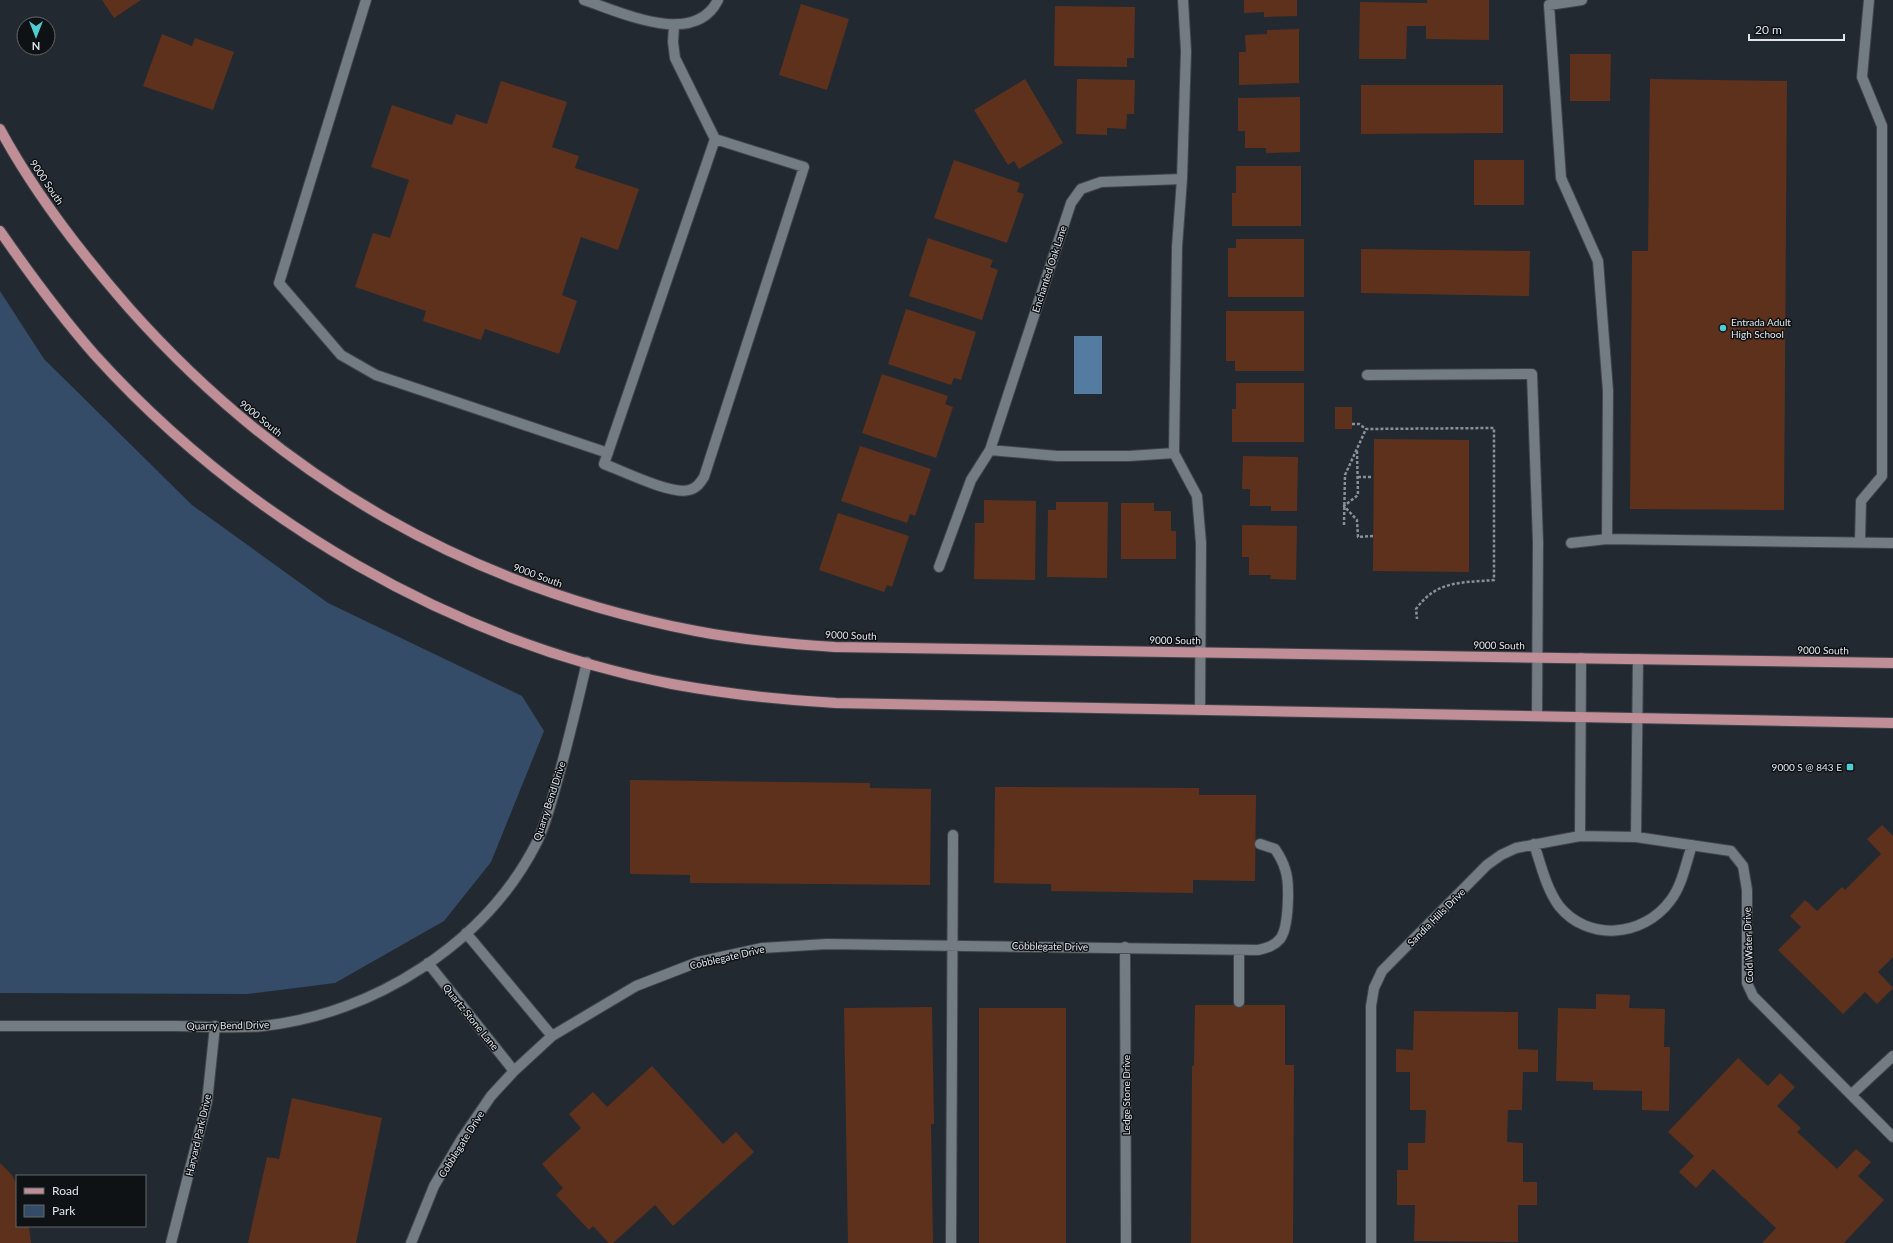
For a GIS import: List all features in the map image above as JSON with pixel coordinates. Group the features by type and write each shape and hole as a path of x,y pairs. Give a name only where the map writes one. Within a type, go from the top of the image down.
{"main road":[{"name":"9000 South","path":"0,129 3,138 38,191 106,282 182,364 222,402 314,474 358,503 418,537 469,561 576,601 630,616 698,631 766,642 835,647 1893,663"},
{"path":"0,231 56,308 94,354 143,404 194,451 249,494 306,534 355,564 406,591 458,615 512,637 588,662 671,683 725,693 781,700 844,704 1893,723"}],"street":[{"path":"366,0 279,283 341,355 376,375 608,453"},
{"path":"584,0 650,22 674,26 698,21 714,8 718,0"},
{"path":"1184,0 1186,51 1182,179 1177,247 1174,454 1197,496 1201,542 1200,710"},
{"path":"1582,0 1549,5 1561,178 1598,261 1608,391 1607,539"},
{"path":"1860,542 1861,501 1882,476 1882,126 1862,77 1869,0"},
{"path":"674,26 673,42 676,58 715,139 604,464 673,490 688,490 699,486 704,477 804,167 715,139"},
{"name":"Enchanted Oak Lane","path":"939,567 971,480 990,450 1071,203 1081,189 1101,182 1182,179"},
{"path":"1367,376 1532,374 1538,542 1536,716"},
{"path":"990,450 1057,456 1129,456 1174,454"},
{"path":"1571,542 1607,539 1893,543"},
{"path":"1580,836 1581,658"},
{"path":"1636,837 1638,659"},
{"name":"Quarry Bend Drive","path":"0,1026 262,1026 307,1018 349,1005 389,987 428,963 466,933 495,906 518,874 538,841 561,766 588,662"},
{"path":"951,1243 953,835"},
{"name":"Cold Water Drive","path":"1580,836 1636,837 1731,851 1743,866 1747,890 1747,983 1753,996 1852,1094 1893,1137"},
{"name":"Sandia Hills Drive","path":"1371,1243 1371,1006 1374,988 1382,971 1487,865 1501,855 1516,848 1580,836"},
{"name":"Cobblegate Drive","path":"411,1243 434,1186 461,1140 491,1096 514,1071 552,1036 636,986 698,962 762,948 827,944 1258,950 1272,946 1281,938 1285,929 1287,879 1285,869 1275,849 1260,844"},
{"path":"1534,844 1550,892 1560,907 1576,922 1600,931 1627,930 1653,918 1670,901 1680,880 1692,845"},
{"path":"466,933 552,1036"},
{"name":"Ledge Stone Drive","path":"1126,947 1126,1243"},
{"path":"1239,950 1239,1002"},
{"name":"Quartz Stone Lane","path":"428,963 514,1071"},
{"name":"Harvard Park Drive","path":"171,1243 207,1102 215,1026"},
{"path":"1852,1094 1893,1056"}],"path":[{"path":"1352,424 1359,424 1366,429 1494,428 1494,580 1453,583 1434,590 1422,600 1416,610 1417,619"},
{"path":"1344,525 1345,475 1366,429"},
{"path":"1344,506 1358,495 1357,449"},
{"path":"1358,477 1373,477"},
{"path":"1344,506 1357,520 1358,537 1373,536"}],"green space":[{"path":"0,291 44,359 192,505 328,603 522,696 544,731 491,862 444,921 335,983 247,994 0,993"}],"shaded area":[{"path":"1074,336 1102,336 1102,394 1074,394"}],"building":[{"path":"102,0 141,0 114,18"},
{"path":"1244,0 1297,0 1297,16 1264,17 1264,12 1244,13"},
{"path":"1427,0 1489,0 1489,40 1426,39 1426,26 1407,26 1406,59 1359,59 1360,2 1427,3"},
{"path":"801,4 849,19 827,90 779,75"},
{"path":"1055,6 1135,7 1134,58 1127,58 1127,67 1054,66"},
{"path":"1299,29 1299,83 1239,85 1239,52 1246,52 1245,35 1267,34 1267,30"},
{"path":"162,34 192,46 195,38 234,52 213,110 143,86"},
{"path":"1570,54 1611,54 1610,101 1570,101"},
{"path":"1025,79 1063,143 1019,169 1014,161 1008,165 974,110"},
{"path":"1077,79 1135,80 1134,114 1127,114 1126,129 1107,128 1107,135 1076,134"},
{"path":"1650,79 1787,81 1784,510 1630,509 1632,251 1648,251"},
{"path":"501,81 567,102 552,147 579,156 575,168 639,189 618,250 581,237 562,295 577,301 559,354 485,329 481,340 423,321 426,311 355,287 373,233 390,238 409,180 371,167 392,105 452,125 456,114 487,124"},
{"path":"1361,85 1503,85 1503,133 1361,134"},
{"path":"1300,97 1300,152 1266,153 1266,148 1245,148 1245,131 1238,131 1238,98"},
{"path":"954,160 1020,183 1017,192 1024,194 1007,243 934,218"},
{"path":"1474,160 1524,160 1524,205 1474,205"},
{"path":"1236,166 1301,166 1301,226 1232,226 1232,193 1236,193"},
{"path":"928,238 993,260 990,267 998,270 982,320 909,296"},
{"path":"1236,239 1304,239 1304,297 1228,297 1228,248 1236,248"},
{"path":"1361,249 1530,251 1529,296 1361,293"},
{"path":"906,309 976,332 961,380 954,378 951,385 888,364"},
{"path":"1226,311 1304,311 1304,371 1235,371 1235,361 1226,361"},
{"path":"882,374 948,396 945,404 953,407 936,458 862,433"},
{"path":"1236,383 1304,383 1304,442 1232,442 1232,409 1236,409"},
{"path":"1335,407 1352,407 1352,429 1335,429"},
{"path":"1374,439 1469,440 1469,572 1373,571"},
{"path":"860,446 931,469 915,516 910,514 907,523 841,501"},
{"path":"1243,456 1298,457 1297,511 1271,511 1271,506 1250,506 1250,489 1242,489"},
{"path":"984,500 1036,501 1035,580 974,579 975,523 984,523"},
{"path":"1056,502 1108,502 1107,578 1047,577 1048,510 1056,510"},
{"path":"1121,503 1154,503 1154,511 1171,511 1171,531 1176,531 1176,559 1121,559"},
{"path":"838,513 909,536 892,587 887,585 884,592 819,570"},
{"path":"1242,525 1297,526 1296,580 1270,579 1271,575 1249,575 1249,557 1242,557"},
{"path":"630,780 870,783 870,788 931,789 930,885 690,883 690,875 630,874"},
{"path":"995,787 1199,788 1199,795 1256,795 1255,881 1193,880 1193,893 1051,891 1051,884 994,883"},
{"path":"1882,825 1893,836 1893,957 1878,972 1893,988 1877,1004 1865,992 1843,1014 1778,950 1801,927 1790,916 1805,900 1817,911 1842,887 1845,890 1881,854 1867,839"},
{"path":"1596,994 1630,995 1629,1008 1665,1009 1664,1047 1670,1047 1669,1111 1642,1110 1642,1091 1593,1090 1593,1082 1556,1081 1558,1008 1596,1009"},
{"path":"1195,1005 1285,1005 1285,1065 1294,1065 1293,1243 1191,1243 1192,1066 1194,1066"},
{"path":"932,1007 934,1124 931,1124 933,1243 848,1243 844,1008"},
{"path":"979,1008 1066,1008 1066,1243 979,1243"},
{"path":"1414,1011 1518,1012 1518,1049 1538,1050 1538,1072 1523,1072 1522,1110 1508,1110 1507,1142 1523,1143 1523,1182 1537,1182 1537,1205 1518,1205 1518,1242 1414,1241 1415,1205 1397,1205 1397,1170 1408,1170 1408,1143 1425,1143 1426,1110 1410,1110 1410,1072 1396,1072 1396,1049 1413,1050"},
{"path":"1738,1058 1768,1086 1780,1073 1795,1087 1777,1106 1801,1128 1797,1132 1837,1169 1856,1149 1871,1162 1858,1176 1884,1200 1844,1243 1762,1243 1776,1228 1713,1169 1696,1188 1679,1172 1694,1156 1668,1132"},
{"path":"652,1066 723,1144 736,1132 754,1152 673,1226 655,1205 613,1243 609,1243 593,1226 589,1230 556,1195 563,1188 542,1164 581,1128 569,1114 593,1092 607,1107"},
{"path":"292,1098 382,1118 356,1243 248,1243 267,1157 279,1159"},
{"path":"0,1163 12,1175 16,1183 16,1227 29,1227 31,1243 0,1243"}],"place":[{"name":"Entrada Adult High School","path":"1723,328"},
{"name":"9000 S @ 843 E","path":"1850,767"}]}
